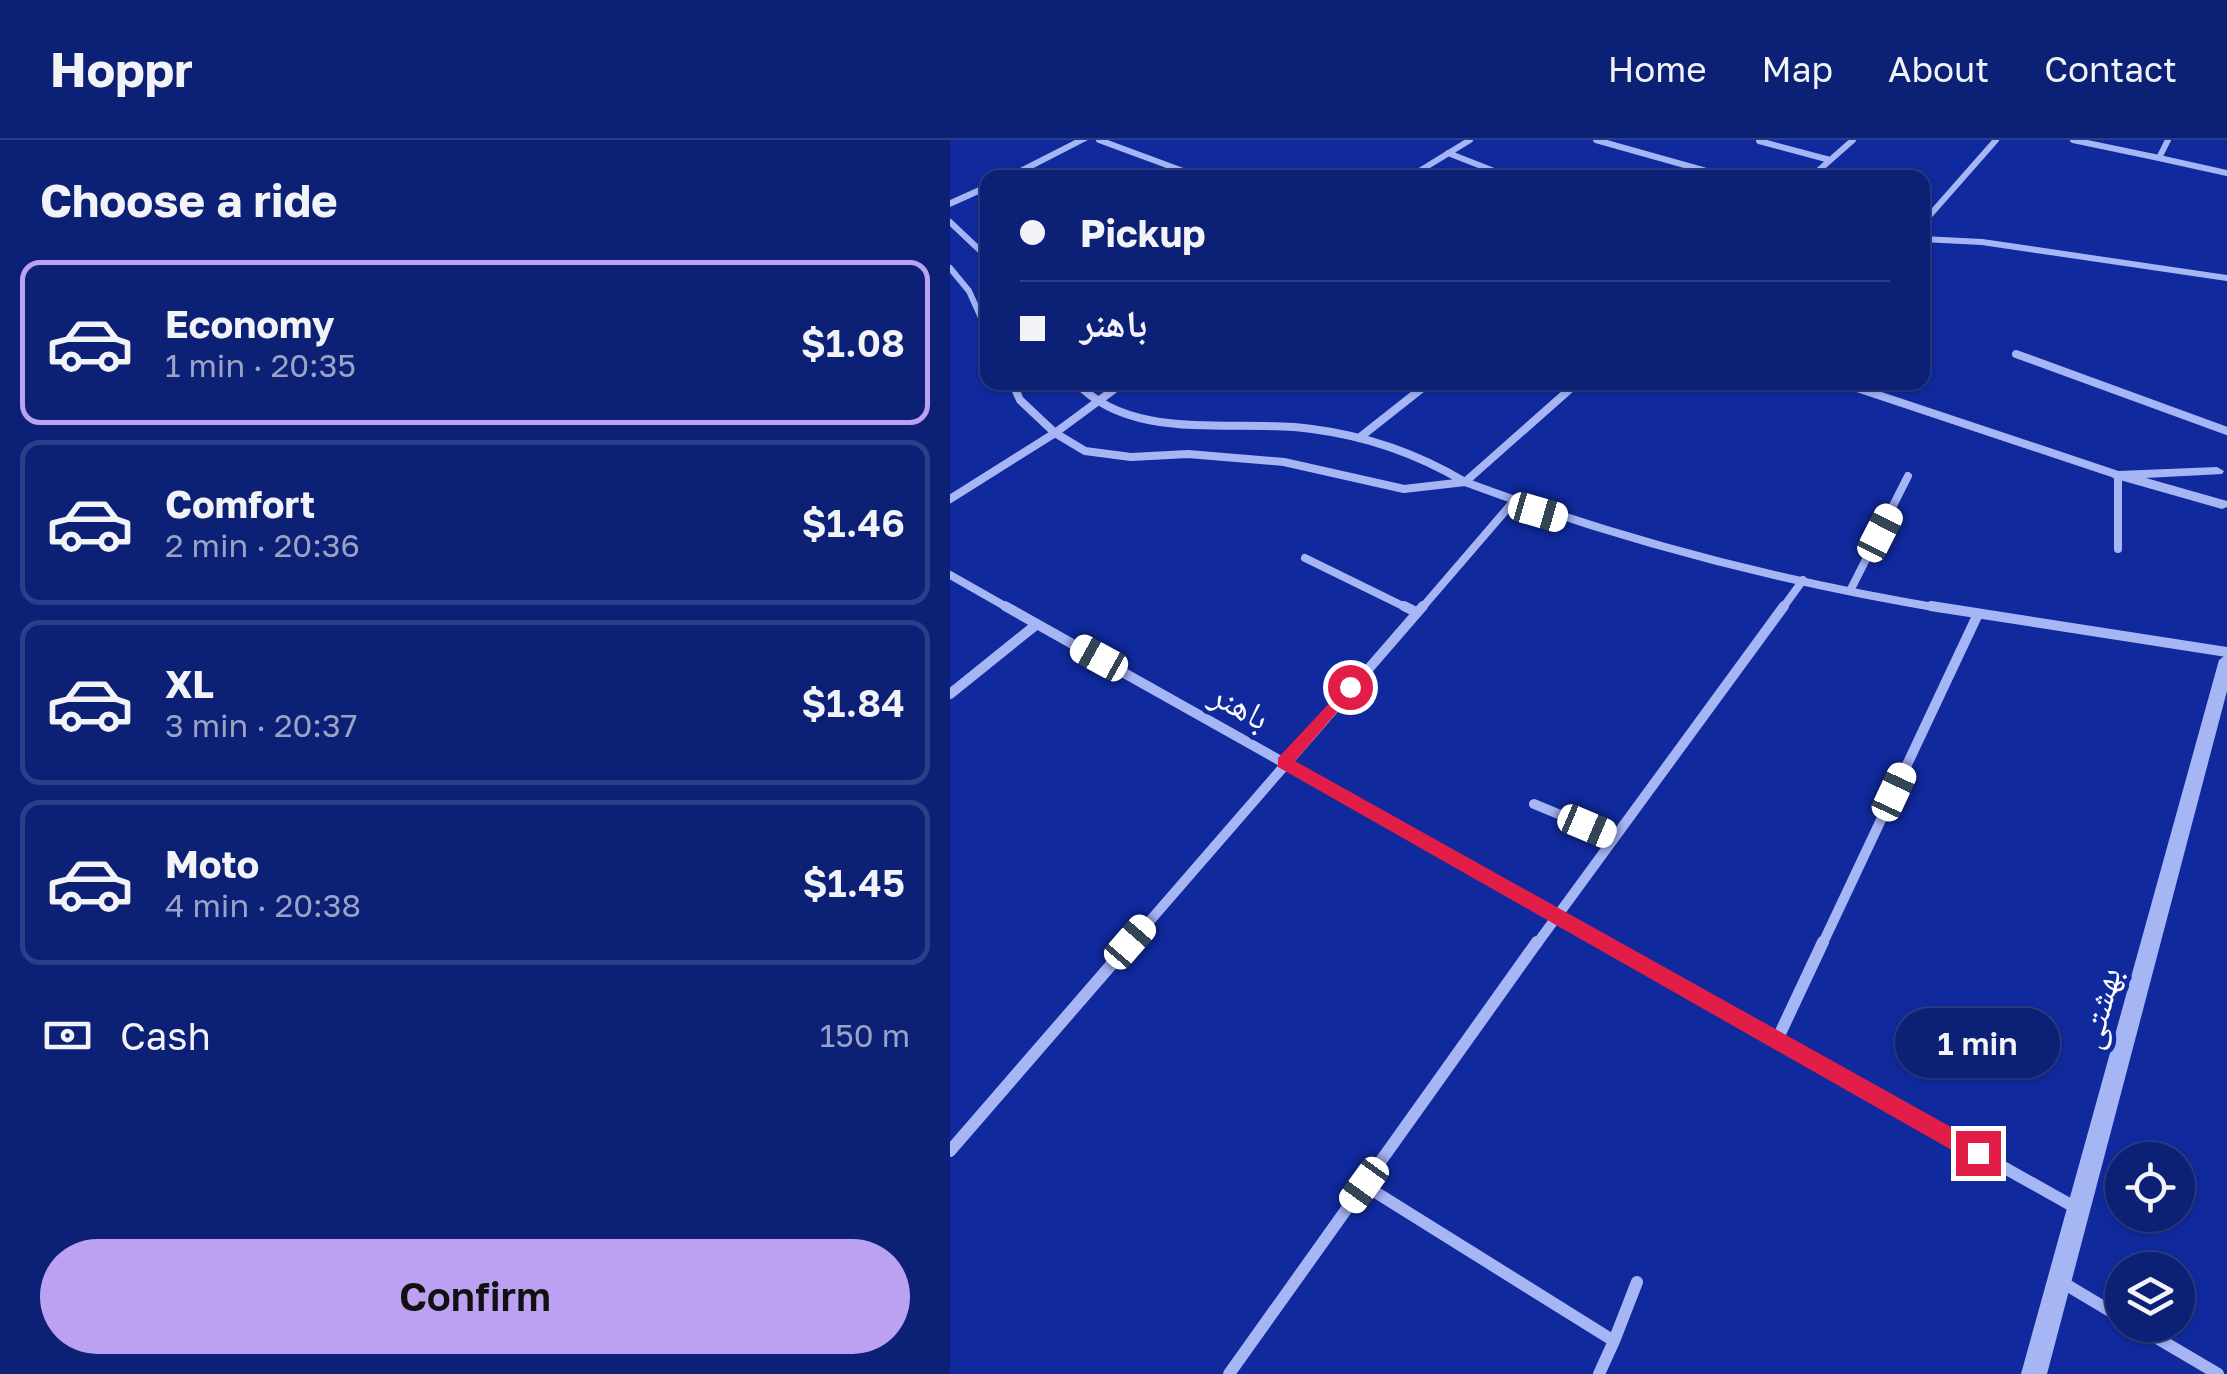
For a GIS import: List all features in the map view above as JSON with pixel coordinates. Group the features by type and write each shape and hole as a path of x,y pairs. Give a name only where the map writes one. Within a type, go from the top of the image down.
{"street":[{"path":"1021,170 1083,140"},
{"path":"1099,140 1180,170"},
{"path":"1456,140 1467,142"},
{"path":"1596,140 1703,170"},
{"path":"1819,170 1852,140"},
{"path":"1930,215 1996,140"},
{"path":"2074,140 2227,172"},
{"path":"2159,158 2168,140"},
{"path":"1759,141 1830,160"},
{"path":"1421,170 1467,142"},
{"path":"1448,153 1492,170"},
{"path":"950,204 980,190"},
{"path":"950,222 980,250"},
{"path":"1930,239 2016,246 2227,278"},
{"path":"950,268 969,292 980,316"},
{"path":"2016,354 2227,431"},
{"path":"1016,390 1020,400 1056,434 1085,452 1131,457 1188,454 1284,462 1404,489 1465,482 1569,390"},
{"path":"1083,390 1096,404 1161,422 1292,426 1358,438 1432,460 1465,482 1513,502 1720,564 1978,614 2227,656"},
{"path":"950,499 1056,434 1114,390"},
{"path":"1358,438 1420,390"},
{"path":"1863,390 2224,506"},
{"path":"2118,475 2222,469"},
{"path":"2222,469 2211,480 2212,492 2224,506"},
{"path":"2118,475 2118,549"},
{"path":"1851,590 1908,476"},
{"path":"950,1151 1513,502"},
{"path":"1306,558 1416,612"},
{"name":"باهنر","path":"950,575 2078,1210"},
{"path":"1229,1374 1556,916 1804,580"},
{"path":"1777,1040 1978,614"},
{"path":"950,694 1037,624"},
{"name":"بهشتی","path":"2034,1374 2227,656"},
{"path":"1534,804 1614,837"},
{"path":"1364,1185 1614,1341"},
{"path":"2059,1281 2105,1308"},
{"path":"1599,1374 1637,1282"},
{"path":"2164,1342 2218,1374"}],"route":[{"path":"1350,687 1284,762 1978,1153"}]}
